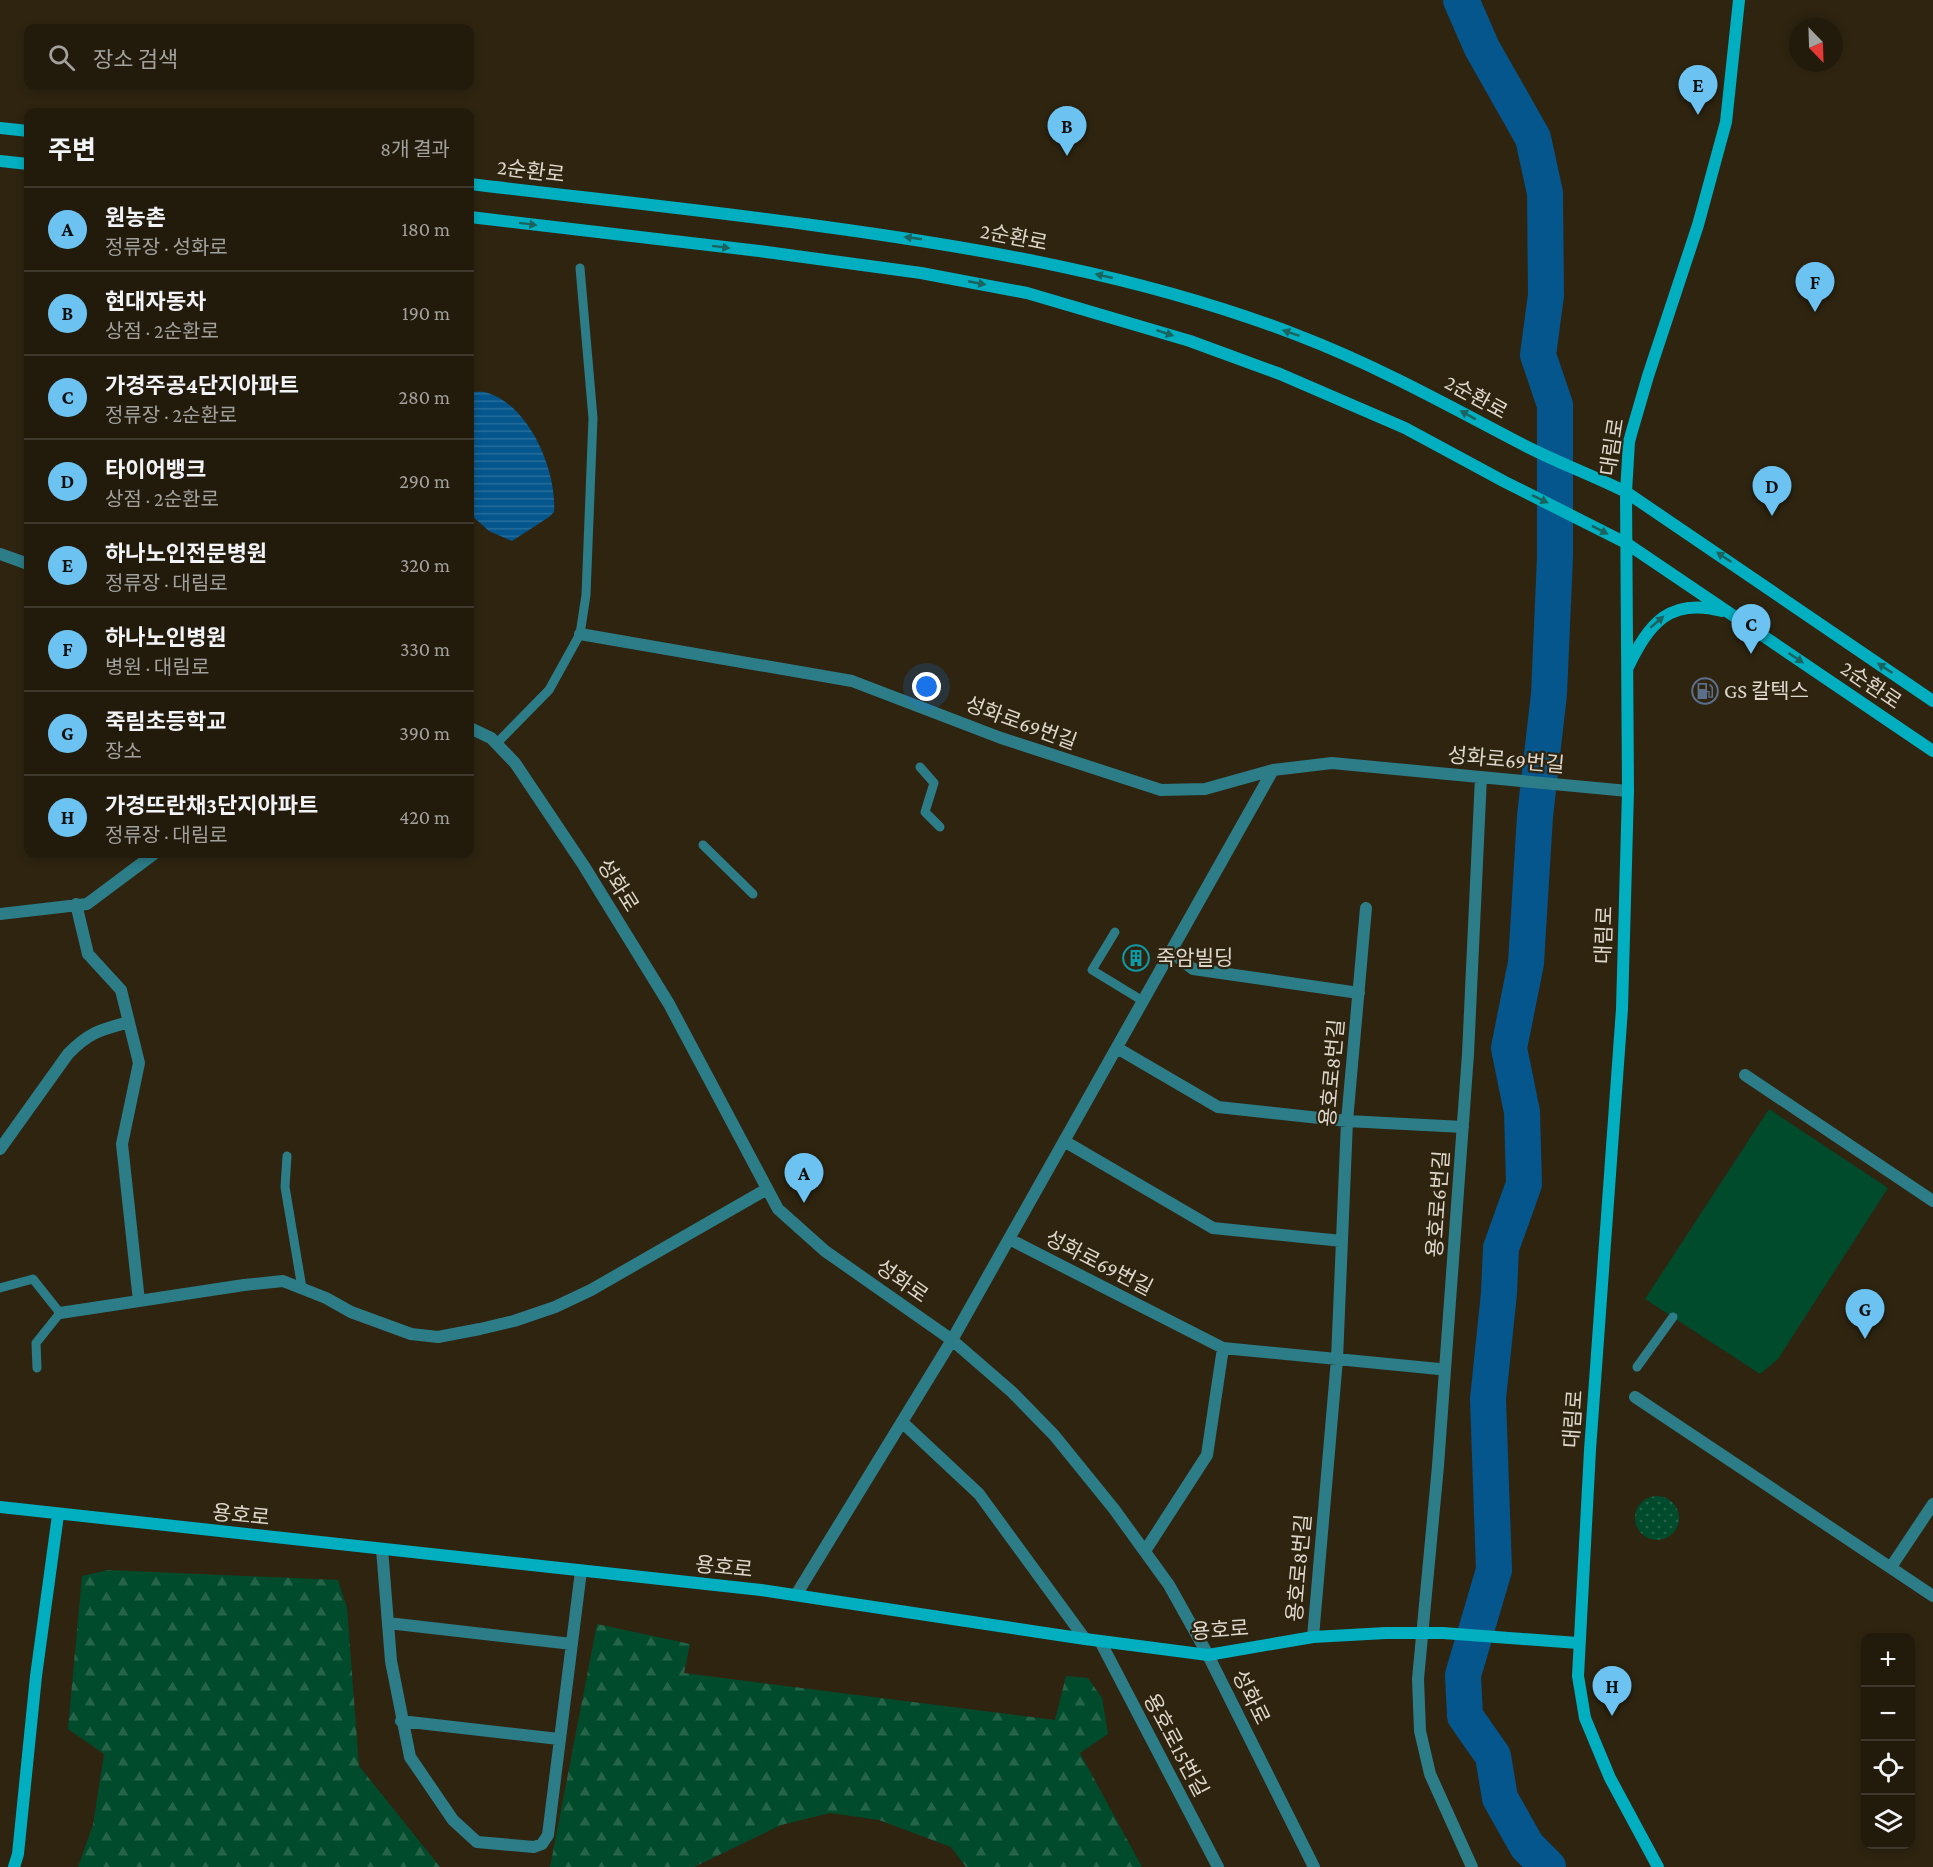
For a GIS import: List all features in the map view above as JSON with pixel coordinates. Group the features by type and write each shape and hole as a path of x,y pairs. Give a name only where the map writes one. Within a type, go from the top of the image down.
{"street":[{"name":"대림로","path":"1659,1867 1611,1778 1586,1718 1578,1676 1578,1643 1622,1009 1628,791 1626,492 1629,442 1648,376 1698,225 1726,122 1739,0"},
{"path":"0,128 24,131"},
{"path":"0,161 24,164"},
{"name":"2순환로","path":"474,184 928,240 1035,260 1120,280 1204,303 1298,335 1426,392 1519,443 1587,472 1626,492 1933,701"},
{"name":"2순환로","path":"474,217 921,273 1027,293 1135,323 1280,374 1405,428 1626,543 1933,751"},
{"path":"0,554 24,563"},
{"path":"1626,671 1646,633 1670,612 1701,607 1729,613"},
{"name":"성화로69번길","path":"580,634 852,681 1001,738 1161,790 1205,789 1273,770 1332,763 1628,791"},
{"name":"성화로","path":"474,730 490,738 515,763 584,866 663,994 778,1209 825,1251 952,1340 1012,1392 1054,1435 1114,1509 1169,1585 1208,1654 1314,1867"},
{"name":"성화로69번길","path":"796,1595 952,1340 1273,770"},
{"name":"용호로6번길","path":"1472,1867 1430,1774 1420,1731 1418,1679 1438,1466 1463,1127 1481,777"},
{"path":"0,915 87,904 149,858"},
{"path":"76,904 88,954 121,990 139,1063 122,1144 139,1301"},
{"name":"용호로8번길","path":"1312,1637 1337,1359 1347,1121 1366,908"},
{"path":"1171,952 1193,969 1359,993"},
{"path":"0,1149 79,1042 89,1034 101,1029 129,1022"},
{"path":"1117,1048 1218,1107 1347,1121 1463,1127"},
{"path":"1745,1075 1933,1201"},
{"path":"1064,1142 1213,1228 1342,1241"},
{"path":"60,1313 283,1281 351,1312 411,1334 438,1337 514,1321 555,1307 591,1290 767,1189"},
{"name":"성화로69번길","path":"1009,1239 1223,1348"},
{"path":"1145,1551 1207,1455 1223,1348 1440,1369"},
{"path":"1635,1397 1933,1596"},
{"path":"902,1422 979,1494 1084,1639"},
{"path":"1891,1567 1933,1504"},
{"name":"용호로","path":"0,1508 796,1595 1084,1639 1208,1654 1312,1637 1386,1633 1443,1633 1578,1643"},
{"path":"14,1867 18,1854 36,1676 58,1515"},
{"path":"382,1549 390,1661 410,1757 453,1820 477,1842 534,1847 542,1844 548,1835 581,1571"},
{"path":"388,1623 572,1644"},
{"name":"용호로15번길","path":"1100,1641 1218,1867"},
{"path":"401,1721 560,1739"}],"lane":[{"path":"496,744 549,690 580,634 586,595 593,418 580,268"},
{"path":"920,767 934,783 925,812 940,827"},
{"path":"703,845 753,894"},
{"path":"1115,932 1092,970 1143,1001"},
{"path":"287,1156 285,1187 302,1288"},
{"path":"0,1288 33,1279 60,1313 36,1343 37,1368"},
{"path":"1637,1368 1672,1317"}],"green space":[{"path":"1769,1109 1888,1188 1778,1359 1760,1374 1645,1299"},
{"path":"1657,1496 1673,1502 1679,1518 1673,1534 1657,1540 1641,1534 1635,1518 1641,1502"},
{"path":"108,1570 338,1580 347,1608 359,1766 440,1867 78,1867 93,1825 104,1754 68,1729 82,1576"},
{"path":"597,1624 690,1644 684,1673 1055,1720 1066,1676 1088,1678 1102,1698 1108,1734 1080,1753 1142,1867 966,1867 951,1847 879,1820 830,1813 781,1825 694,1867 550,1867"}],"water":[{"path":"474,392 488,393 503,400 528,426 546,460 554,496 554,512 512,541 489,531 474,518"}],"waterway":[{"path":"1461,0 1482,48 1533,138 1545,193 1546,295 1538,355 1555,405 1555,557 1549,694 1535,816 1526,963 1509,1048 1522,1112 1524,1184 1501,1248 1499,1293 1488,1399 1494,1570 1463,1675 1465,1716 1493,1756 1500,1798 1527,1846 1548,1867"}],"place":[{"name":"하나노인전문병원","path":"1698,115"},
{"name":"현대자동차","path":"1067,156"},
{"name":"하나노인병원","path":"1815,312"},
{"name":"타이어뱅크","path":"1772,516"},
{"name":"가경주공4단지아파트","path":"1751,654"},
{"name":"GS 칼텍스","path":"1705,691"},
{"name":"죽암빌딩","path":"1136,958"},
{"name":"원농촌","path":"804,1203"},
{"name":"죽림초등학교","path":"1865,1339"},
{"name":"가경뜨란채3단지아파트","path":"1612,1716"}]}
